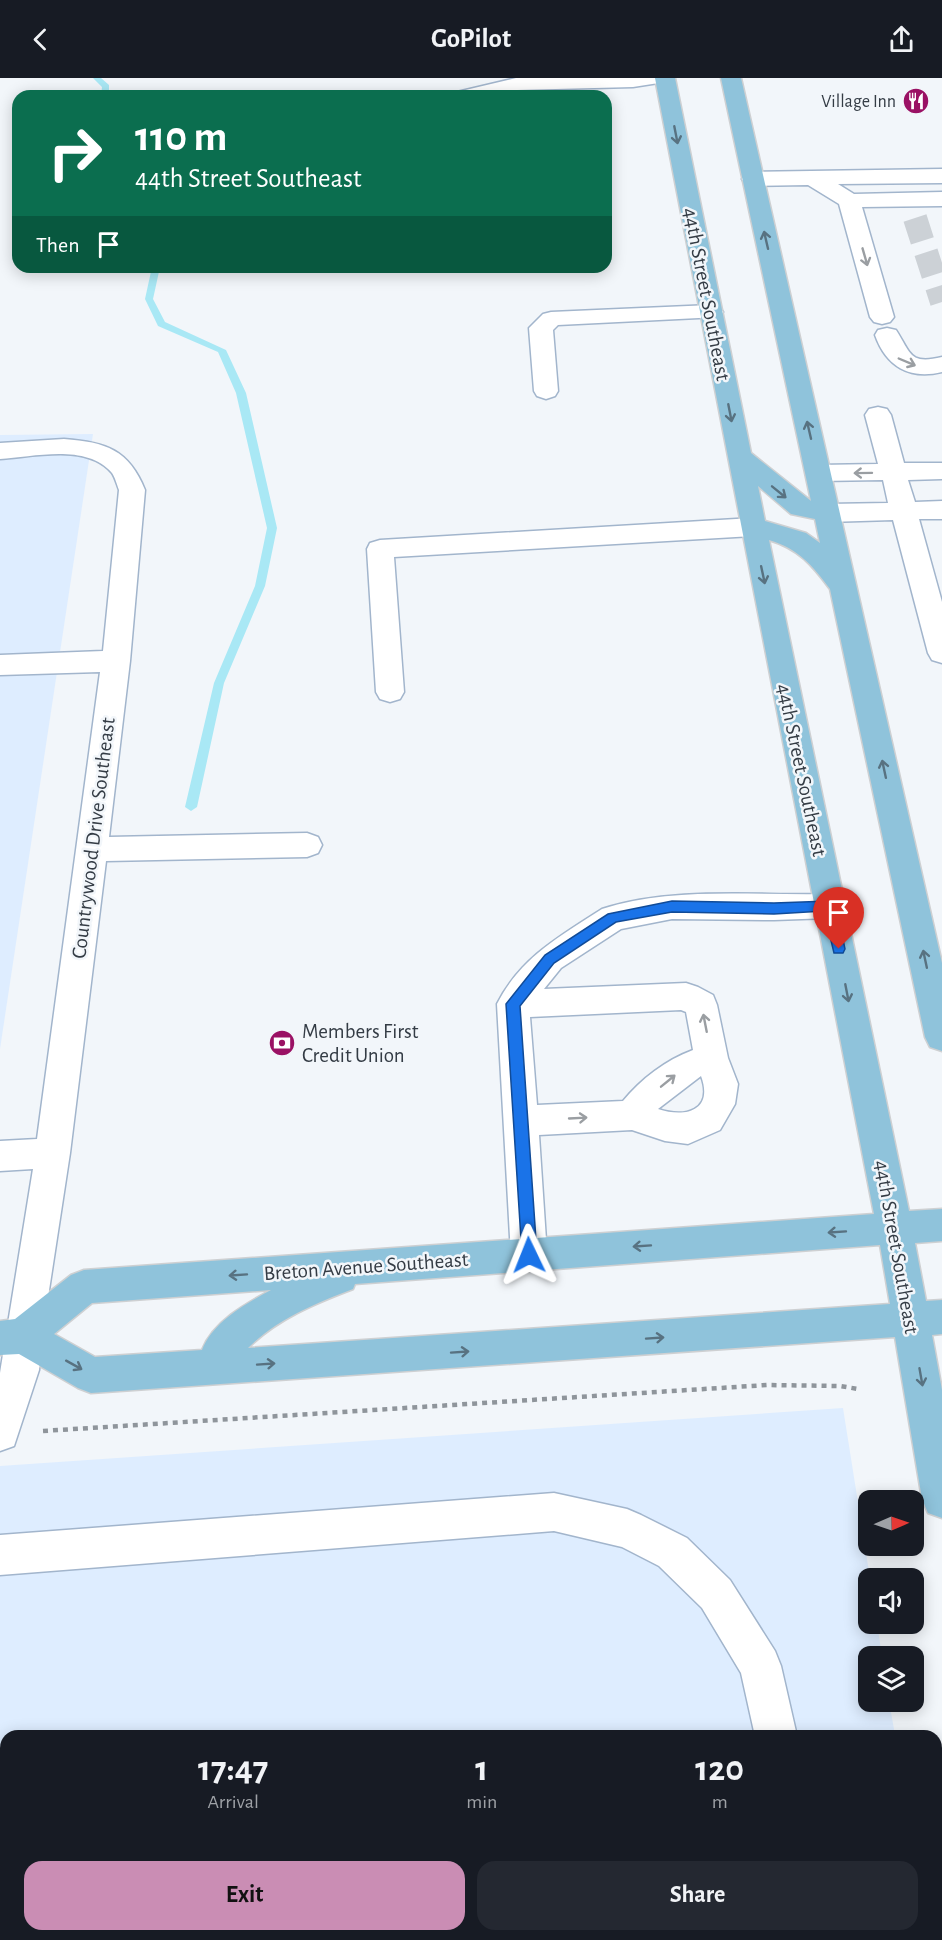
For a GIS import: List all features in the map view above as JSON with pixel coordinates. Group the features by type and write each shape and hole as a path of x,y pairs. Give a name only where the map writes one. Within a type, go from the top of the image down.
{"main road":[{"name":"44th Street Southeast","path":"665,78 895,1229 926,1318 942,1499"},
{"path":"730,78 942,1037"},
{"path":"739,456 800,508 828,513"},
{"path":"753,527 797,539 820,557 845,590"},
{"name":"Breton Avenue Southeast","path":"11,1337 84,1287 942,1225"},
{"path":"216,1367 220,1349 245,1326 269,1310 318,1283 398,1263"},
{"path":"11,1337 91,1375 926,1318"}],"street":[{"path":"490,90 517,84 633,81 658,78"},
{"path":"753,179 942,176"},
{"path":"813,178 849,201 913,209 942,200"},
{"path":"849,201 885,326 897,357 907,364 922,367 942,364"},
{"path":"546,392 541,328 551,319 569,316 711,312"},
{"path":"878,415 942,653"},
{"name":"Countrywood Drive Southeast","path":"0,451 67,447 101,452 122,469 132,490 116,661 53,1153 11,1337 20,1370 18,1432"},
{"path":"819,473 942,471"},
{"path":"828,513 942,510"},
{"path":"390,692 380,549 753,527"},
{"path":"0,665 116,661"},
{"path":"92,849 307,845"},
{"path":"529,1255 513,1004 550,959 613,918 672,907 830,906"},
{"path":"513,1004 686,996 701,1005 711,1058 721,1084 718,1104 708,1120 688,1128 665,1126 632,1115 519,1121"},
{"path":"632,1115 644,1100 686,1067 711,1058"},
{"path":"0,1156 53,1153"},
{"path":"0,1554 554,1512 627,1529 673,1552 716,1594 760,1666 776,1730"}],"path":[{"path":"18,1432 767,1384 840,1386 858,1389"}],"shaded area":[{"path":"93,434 0,1049 0,435"},
{"path":"843,1408 858,1502 858,1556 867,1556 868,1568 858,1568 858,1634 879,1634 880,1646 858,1646 858,1712 891,1712 894,1730 0,1730 0,1466"}],"waterway":[{"path":"97,78 106,87 106,90"},
{"path":"155,273 149,299 161,324 222,350 241,393 272,528 260,586 219,683 191,807"}],"tunnel":[{"path":"915,218 942,302"}],"place":[{"name":"Village Inn","path":"916,101"},
{"name":"Members First Credit Union","path":"282,1043"}],"route":[{"path":"529,1255 513,1004 550,959 613,918 672,907 830,906 839,949"}]}
